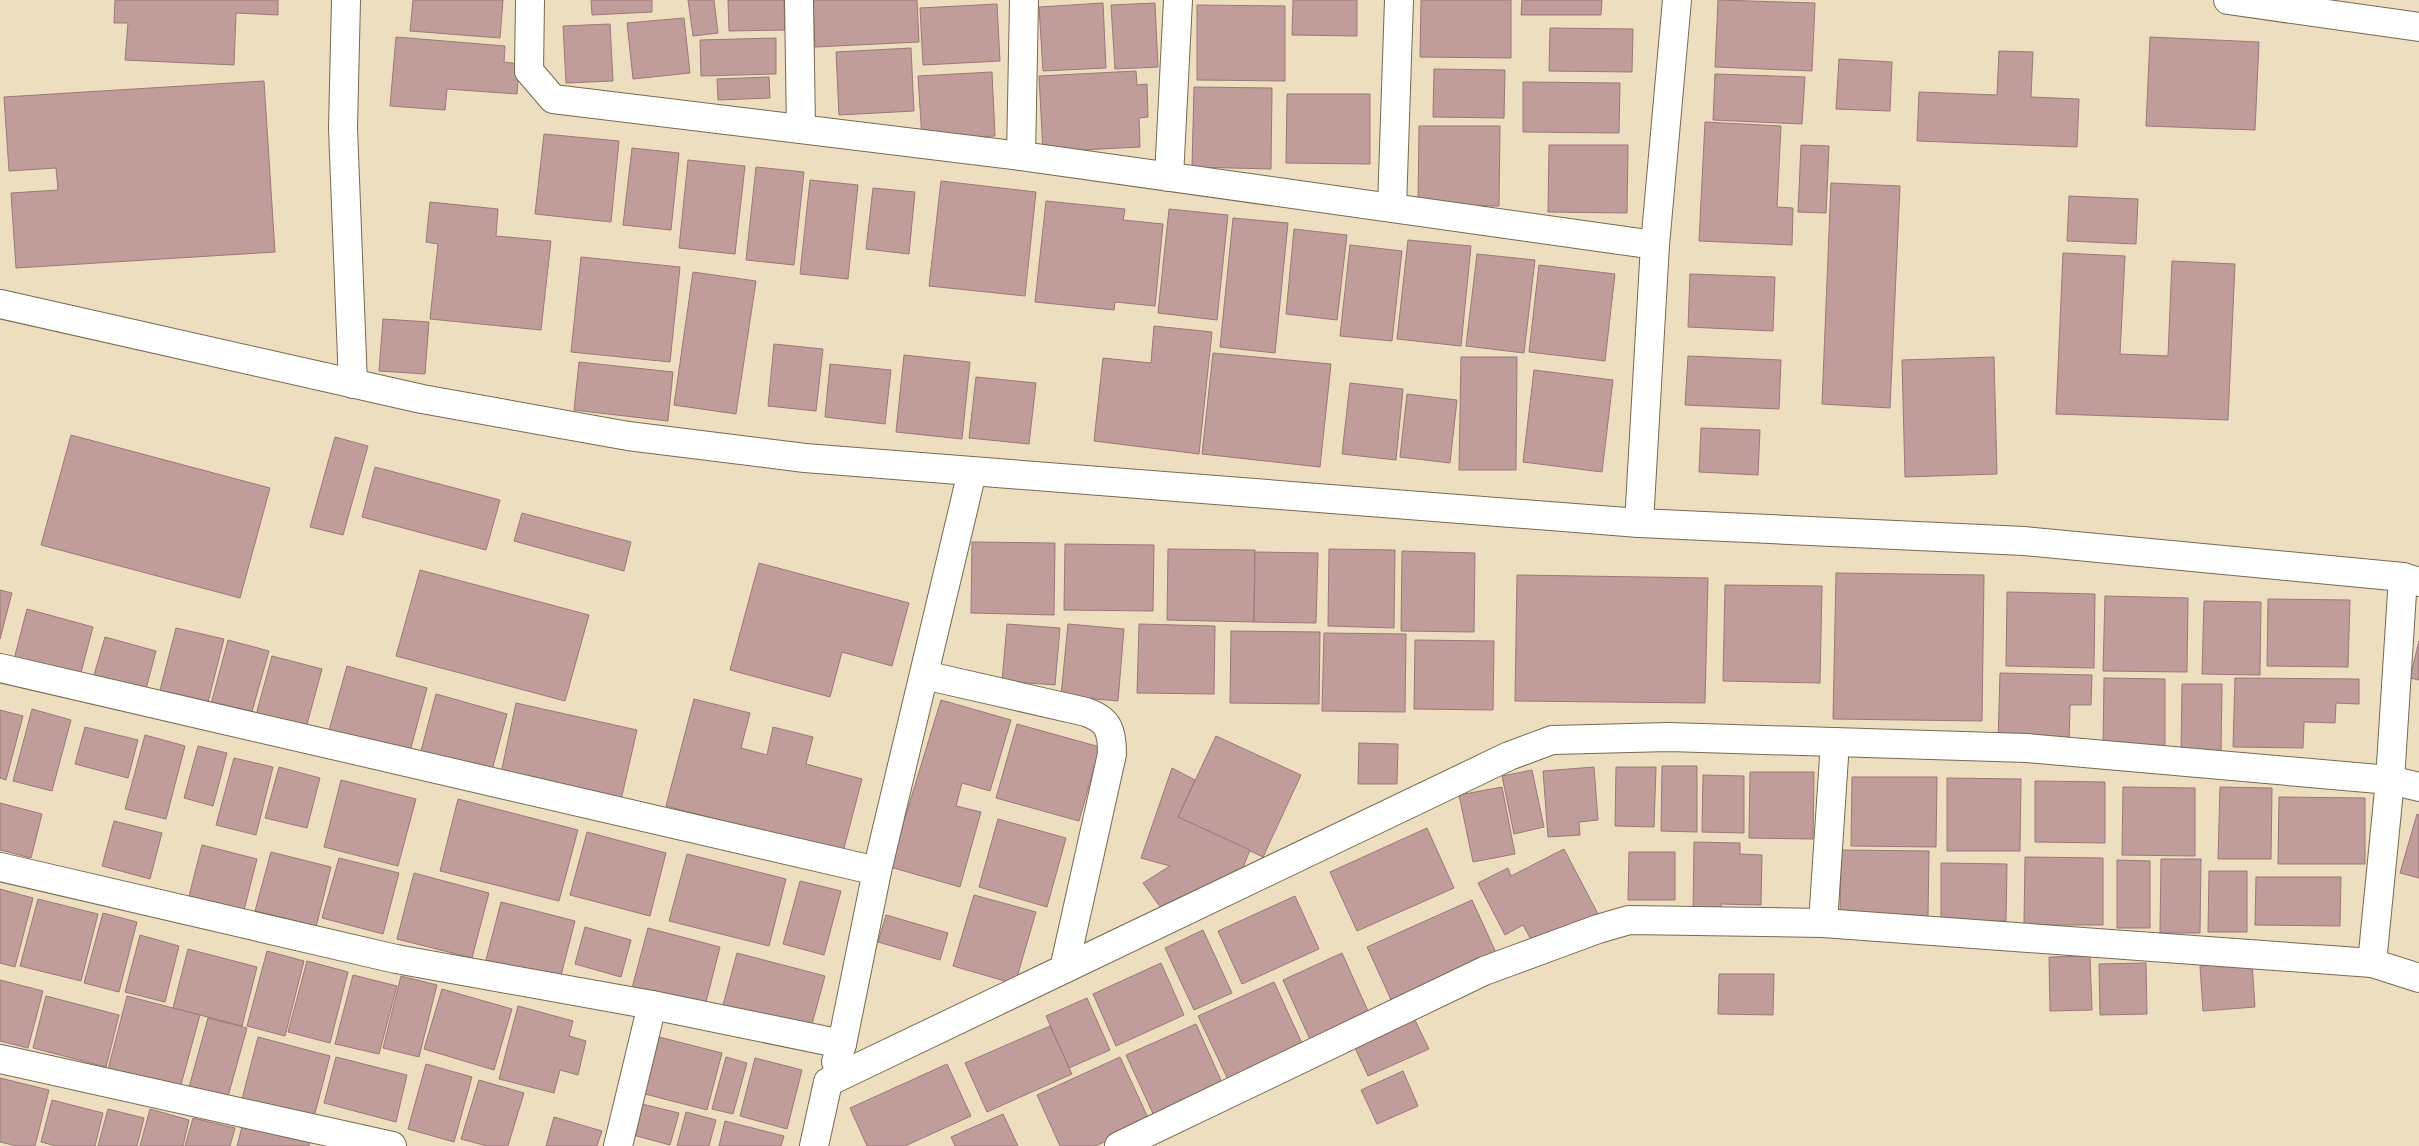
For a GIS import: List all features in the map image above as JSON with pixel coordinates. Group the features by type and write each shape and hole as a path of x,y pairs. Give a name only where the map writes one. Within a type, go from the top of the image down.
{"street":[{"path":"346,0 343,128 354,384"},
{"path":"530,0 529,71 553,99 1021,156 1655,245"},
{"path":"799,0 801,129"},
{"path":"1021,156 1024,0"},
{"path":"1169,177 1178,0"},
{"path":"1392,207 1399,0"},
{"path":"1638,523 1655,245 1677,0"},
{"path":"2228,0 2419,27"},
{"path":"0,304 422,399 628,436 805,458 1638,523 2024,541 2411,580 2372,963"},
{"path":"814,1146 828,1082 842,1044 877,870 972,472"},
{"path":"0,668 877,870"},
{"path":"924,675 1086,712 1098,716 1112,732 1112,754 1064,969"},
{"path":"828,1082 1509,756 1552,740 1669,737 2027,748 2390,780 2419,787"},
{"path":"1823,923 1835,742"},
{"path":"0,867 396,959 652,1005 842,1044"},
{"path":"1119,1146 1484,971 1598,929 1629,920 1823,923 2372,963 2419,978"},
{"path":"618,1146 652,1005"},
{"path":"0,1060 392,1146"}],"building":[{"path":"115,0 278,0 278,15 236,13 234,65 125,60 128,23 114,23"},
{"path":"413,0 503,0 500,38 410,31"},
{"path":"591,0 652,0 652,12 592,15"},
{"path":"688,0 714,0 718,33 693,36"},
{"path":"728,0 784,0 785,30 729,31"},
{"path":"813,0 917,0 919,42 815,47"},
{"path":"1293,0 1357,0 1357,36 1292,35"},
{"path":"1421,0 1511,0 1511,58 1420,57"},
{"path":"1522,0 1602,0 1601,15 1521,15"},
{"path":"1718,0 1815,3 1812,71 1715,67"},
{"path":"1103,3 1106,68 1043,71 1039,7"},
{"path":"1155,3 1158,67 1115,69 1111,5"},
{"path":"997,4 1000,61 923,65 920,8"},
{"path":"1197,5 1285,6 1285,81 1197,80"},
{"path":"684,18 690,73 633,79 627,23"},
{"path":"610,24 613,81 566,83 563,26"},
{"path":"1550,28 1633,29 1632,72 1549,71"},
{"path":"396,37 505,46 504,62 519,64 517,94 447,89 445,110 390,106"},
{"path":"2150,37 2259,42 2255,130 2146,126"},
{"path":"776,38 776,74 701,76 700,40"},
{"path":"911,48 914,111 839,115 836,52"},
{"path":"1999,51 2033,52 2031,97 2079,99 2077,147 1917,141 1919,92 1997,95"},
{"path":"1839,59 1892,62 1890,111 1836,109"},
{"path":"1434,69 1505,70 1504,118 1433,117"},
{"path":"1136,71 1137,85 1147,84 1148,117 1139,118 1140,147 1043,152 1039,76"},
{"path":"992,72 995,136 922,139 918,76"},
{"path":"1715,74 1805,77 1802,124 1713,120"},
{"path":"769,77 770,98 718,100 717,79"},
{"path":"264,81 275,252 16,268 11,193 58,190 56,168 9,171 4,97"},
{"path":"1523,82 1620,83 1619,133 1523,132"},
{"path":"1194,87 1272,88 1271,169 1192,167"},
{"path":"1287,94 1370,94 1370,164 1286,163"},
{"path":"1705,122 1781,126 1777,207 1793,208 1792,245 1699,241"},
{"path":"1419,126 1500,126 1499,206 1418,205"},
{"path":"544,134 619,141 611,222 535,214"},
{"path":"1549,145 1628,145 1627,213 1548,212"},
{"path":"1801,145 1829,146 1826,213 1798,212"},
{"path":"632,148 679,153 671,230 623,225"},
{"path":"688,160 745,166 735,254 679,248"},
{"path":"756,167 804,172 794,265 746,260"},
{"path":"810,180 858,185 848,279 800,274"},
{"path":"941,181 1036,192 1025,296 929,286"},
{"path":"1831,183 1900,186 1890,408 1822,404"},
{"path":"873,188 915,192 909,254 866,249"},
{"path":"2069,196 2138,199 2136,244 2067,241"},
{"path":"1046,201 1125,209 1123,220 1163,224 1155,306 1115,302 1114,310 1035,302"},
{"path":"430,202 498,209 496,236 551,241 541,330 430,319 438,244 426,242"},
{"path":"1169,209 1228,215 1217,320 1158,313"},
{"path":"1233,218 1288,223 1275,353 1220,347"},
{"path":"1294,229 1347,235 1337,320 1286,314"},
{"path":"1408,240 1471,246 1461,346 1397,339"},
{"path":"1350,245 1402,251 1392,341 1340,336"},
{"path":"2063,253 2125,256 2120,354 2168,356 2172,261 2235,264 2228,420 2056,414"},
{"path":"1477,254 1535,260 1524,353 1466,346"},
{"path":"581,257 680,267 670,362 571,352"},
{"path":"1539,265 1615,274 1605,361 1529,352"},
{"path":"693,272 756,281 736,414 674,405"},
{"path":"1690,274 1775,277 1773,331 1688,327"},
{"path":"383,319 429,322 425,374 379,371"},
{"path":"1154,326 1212,332 1199,454 1094,441 1103,358 1151,363"},
{"path":"774,344 823,349 816,411 768,406"},
{"path":"1213,353 1331,364 1320,467 1202,454"},
{"path":"904,355 970,362 962,439 896,432"},
{"path":"1688,356 1781,360 1779,409 1685,405"},
{"path":"1461,357 1517,357 1516,470 1459,470"},
{"path":"1994,357 1997,474 1905,477 1902,360"},
{"path":"579,362 673,372 668,421 574,410"},
{"path":"830,364 891,370 885,424 825,417"},
{"path":"1534,370 1613,380 1602,472 1523,462"},
{"path":"976,377 1036,383 1029,444 969,438"},
{"path":"1350,383 1403,389 1396,460 1342,454"},
{"path":"1407,394 1457,400 1450,463 1400,457"},
{"path":"1701,428 1760,430 1758,475 1699,472"},
{"path":"71,435 270,488 240,598 41,545"},
{"path":"335,437 368,446 343,535 310,527"},
{"path":"375,467 500,500 486,550 362,517"},
{"path":"522,513 631,542 624,571 514,541"},
{"path":"972,542 1055,543 1054,615 971,613"},
{"path":"1065,544 1154,545 1153,611 1064,610"},
{"path":"1168,549 1255,550 1254,622 1167,620"},
{"path":"1329,549 1395,550 1394,628 1328,626"},
{"path":"1402,551 1475,553 1474,632 1401,631"},
{"path":"1255,552 1318,553 1316,623 1254,622"},
{"path":"759,563 909,603 892,666 842,652 830,697 730,670"},
{"path":"420,570 589,615 565,701 396,656"},
{"path":"1836,573 1984,575 1982,721 1833,719"},
{"path":"1517,575 1708,578 1705,703 1515,701"},
{"path":"1725,585 1822,586 1820,683 1723,681"},
{"path":"0,590 12,593 0,639"},
{"path":"2007,592 2095,594 2094,668 2006,666"},
{"path":"2105,596 2188,598 2187,672 2103,671"},
{"path":"2268,599 2350,600 2348,667 2267,666"},
{"path":"2204,601 2261,602 2260,675 2202,674"},
{"path":"27,609 93,627 79,680 13,663"},
{"path":"1007,624 1060,628 1055,685 1002,681"},
{"path":"1068,624 1124,629 1118,701 1061,696"},
{"path":"1139,624 1215,626 1214,694 1137,693"},
{"path":"176,628 224,639 207,706 159,694"},
{"path":"1231,631 1320,632 1319,704 1230,703"},
{"path":"1324,633 1406,634 1405,712 1322,711"},
{"path":"105,637 156,651 146,689 94,675"},
{"path":"228,640 269,651 251,715 211,704"},
{"path":"1415,640 1494,641 1493,710 1414,709"},
{"path":"2419,641 2419,680 2410,678"},
{"path":"272,656 322,669 306,728 256,715"},
{"path":"347,666 427,688 409,755 328,734"},
{"path":"2000,673 2092,675 2091,705 2070,705 2069,742 1998,741"},
{"path":"2104,678 2165,679 2165,748 2103,747"},
{"path":"2235,678 2359,679 2359,704 2336,703 2335,723 2304,722 2303,748 2233,747"},
{"path":"2182,684 2222,684 2221,753 2181,752"},
{"path":"436,694 507,714 492,770 421,751"},
{"path":"694,699 750,713 741,748 767,755 773,727 813,737 806,764 862,779 843,852 666,806"},
{"path":"941,700 1011,720 990,791 962,783 956,806 981,812 960,887 890,867"},
{"path":"516,703 637,730 621,800 501,773"},
{"path":"32,709 71,720 52,791 13,781"},
{"path":"0,710 23,716 6,780 0,778"},
{"path":"1017,724 1100,747 1079,821 996,798"},
{"path":"85,727 138,740 128,778 75,764"},
{"path":"145,735 185,746 166,819 125,809"},
{"path":"1216,736 1301,775 1263,857 1178,817"},
{"path":"1359,743 1398,744 1397,784 1358,784"},
{"path":"198,746 227,753 213,806 184,798"},
{"path":"234,758 273,767 256,835 216,825"},
{"path":"1662,766 1697,766 1697,832 1661,831"},
{"path":"279,767 320,778 307,828 265,818"},
{"path":"1594,767 1598,820 1579,822 1580,835 1548,837 1543,771"},
{"path":"1616,767 1656,767 1654,827 1615,826"},
{"path":"1172,768 1195,780 1178,817 1250,850 1240,875 1166,915 1143,883 1170,866 1141,858"},
{"path":"1532,770 1544,827 1514,834 1502,776"},
{"path":"1750,772 1814,772 1813,839 1749,838"},
{"path":"1703,775 1744,776 1744,833 1702,832"},
{"path":"1852,777 1937,777 1936,847 1851,846"},
{"path":"1947,778 2021,779 2020,851 1947,851"},
{"path":"341,780 416,799 398,866 324,847"},
{"path":"2035,781 2105,782 2105,843 2035,842"},
{"path":"1502,787 1515,854 1473,862 1459,795"},
{"path":"2123,787 2195,788 2195,856 2122,855"},
{"path":"2220,787 2272,788 2271,859 2218,859"},
{"path":"2279,797 2365,798 2365,864 2278,864"},
{"path":"458,799 578,830 559,901 440,871"},
{"path":"0,803 42,814 31,858 0,850"},
{"path":"2417,814 2419,815 2419,878 2400,873"},
{"path":"998,819 1066,838 1047,907 979,887"},
{"path":"114,821 162,833 150,879 102,866"},
{"path":"1427,828 1454,888 1357,931 1330,872"},
{"path":"587,832 666,853 650,916 570,895"},
{"path":"1694,842 1740,843 1740,854 1762,855 1761,905 1721,904 1721,916 1693,915"},
{"path":"202,845 257,859 244,910 189,896"},
{"path":"1564,849 1598,914 1535,947 1523,925 1505,935 1478,883 1508,868 1511,876"},
{"path":"1841,850 1929,851 1928,917 1840,916"},
{"path":"271,852 331,867 316,927 255,911"},
{"path":"1629,852 1675,852 1675,900 1628,900"},
{"path":"687,854 786,879 769,946 669,921"},
{"path":"2025,857 2103,858 2103,925 2024,925"},
{"path":"339,858 399,873 383,934 322,918"},
{"path":"2161,859 2201,859 2200,933 2160,933"},
{"path":"2117,860 2150,861 2150,928 2117,928"},
{"path":"1941,863 2007,864 2006,921 1941,920"},
{"path":"2209,871 2247,871 2247,932 2208,932"},
{"path":"414,873 489,893 472,958 397,939"},
{"path":"2256,877 2341,877 2340,926 2255,925"},
{"path":"800,881 841,891 824,955 783,944"},
{"path":"0,889 33,898 15,967 0,963"},
{"path":"974,895 1036,912 1015,984 953,966"},
{"path":"1295,896 1319,949 1242,984 1218,931"},
{"path":"38,899 98,914 81,981 20,966"},
{"path":"1472,900 1498,957 1393,1004 1367,947"},
{"path":"501,902 575,921 560,979 486,960"},
{"path":"103,913 137,922 119,992 84,983"},
{"path":"886,915 948,933 940,960 878,942"},
{"path":"585,927 631,940 621,977 575,964"},
{"path":"648,928 720,947 705,1006 632,988"},
{"path":"1203,930 1232,993 1194,1010 1165,948"},
{"path":"140,935 179,946 165,1002 125,992"},
{"path":"188,949 257,967 242,1026 173,1008"},
{"path":"267,951 304,961 285,1036 247,1026"},
{"path":"737,953 825,976 811,1028 723,1005"},
{"path":"1342,953 1372,1020 1313,1046 1283,980"},
{"path":"2090,956 2092,1010 2050,1011 2049,957"},
{"path":"307,961 348,972 330,1043 288,1032"},
{"path":"1161,963 1184,1015 1116,1046 1093,994"},
{"path":"2146,963 2147,1014 2100,1015 2099,964"},
{"path":"2252,963 2255,1007 2203,1011 2200,966"},
{"path":"1719,974 1774,974 1773,1015 1718,1014"},
{"path":"353,975 397,986 379,1054 335,1044"},
{"path":"401,976 437,985 419,1057 383,1048"},
{"path":"0,980 43,991 28,1048 0,1041"},
{"path":"1274,982 1306,1052 1231,1086 1198,1016"},
{"path":"442,989 512,1009 494,1070 424,1049"},
{"path":"46,996 119,1015 106,1067 33,1048"},
{"path":"127,996 200,1015 179,1092 107,1073"},
{"path":"1087,998 1110,1050 1069,1068 1046,1016"},
{"path":"518,1006 573,1021 569,1036 586,1041 578,1075 560,1070 554,1093 499,1079"},
{"path":"1411,1012 1429,1049 1368,1076 1351,1039"},
{"path":"208,1018 247,1028 227,1100 188,1091"},
{"path":"1196,1024 1224,1087 1155,1118 1126,1055"},
{"path":"1050,1026 1072,1074 987,1112 965,1063"},
{"path":"655,1036 722,1053 707,1110 641,1093"},
{"path":"258,1037 330,1056 314,1117 242,1099"},
{"path":"336,1057 407,1075 396,1122 324,1103"},
{"path":"726,1057 747,1063 733,1114 712,1109"},
{"path":"1120,1057 1150,1122 1095,1146 1060,1146 1037,1095"},
{"path":"755,1058 802,1070 787,1129 740,1116"},
{"path":"426,1064 472,1077 454,1142 408,1129"},
{"path":"947,1064 971,1116 905,1146 867,1146 850,1108"},
{"path":"1403,1071 1418,1106 1377,1124 1361,1090"},
{"path":"0,1078 49,1090 35,1146 17,1146 0,1142"},
{"path":"479,1080 524,1093 508,1146 487,1146 461,1139"},
{"path":"52,1100 103,1113 95,1146 56,1146 41,1142"},
{"path":"642,1104 679,1113 670,1145 633,1135"},
{"path":"108,1109 144,1118 137,1146 98,1146"},
{"path":"150,1109 189,1120 183,1146 140,1146"},
{"path":"686,1112 716,1120 709,1146 677,1146"},
{"path":"1003,1114 1018,1146 955,1146 951,1137"},
{"path":"554,1117 602,1131 597,1146 546,1146"},
{"path":"193,1118 235,1128 230,1146 185,1146"},
{"path":"244,1119 311,1136 309,1146 237,1146"},
{"path":"725,1121 784,1136 781,1146 719,1146"}]}
